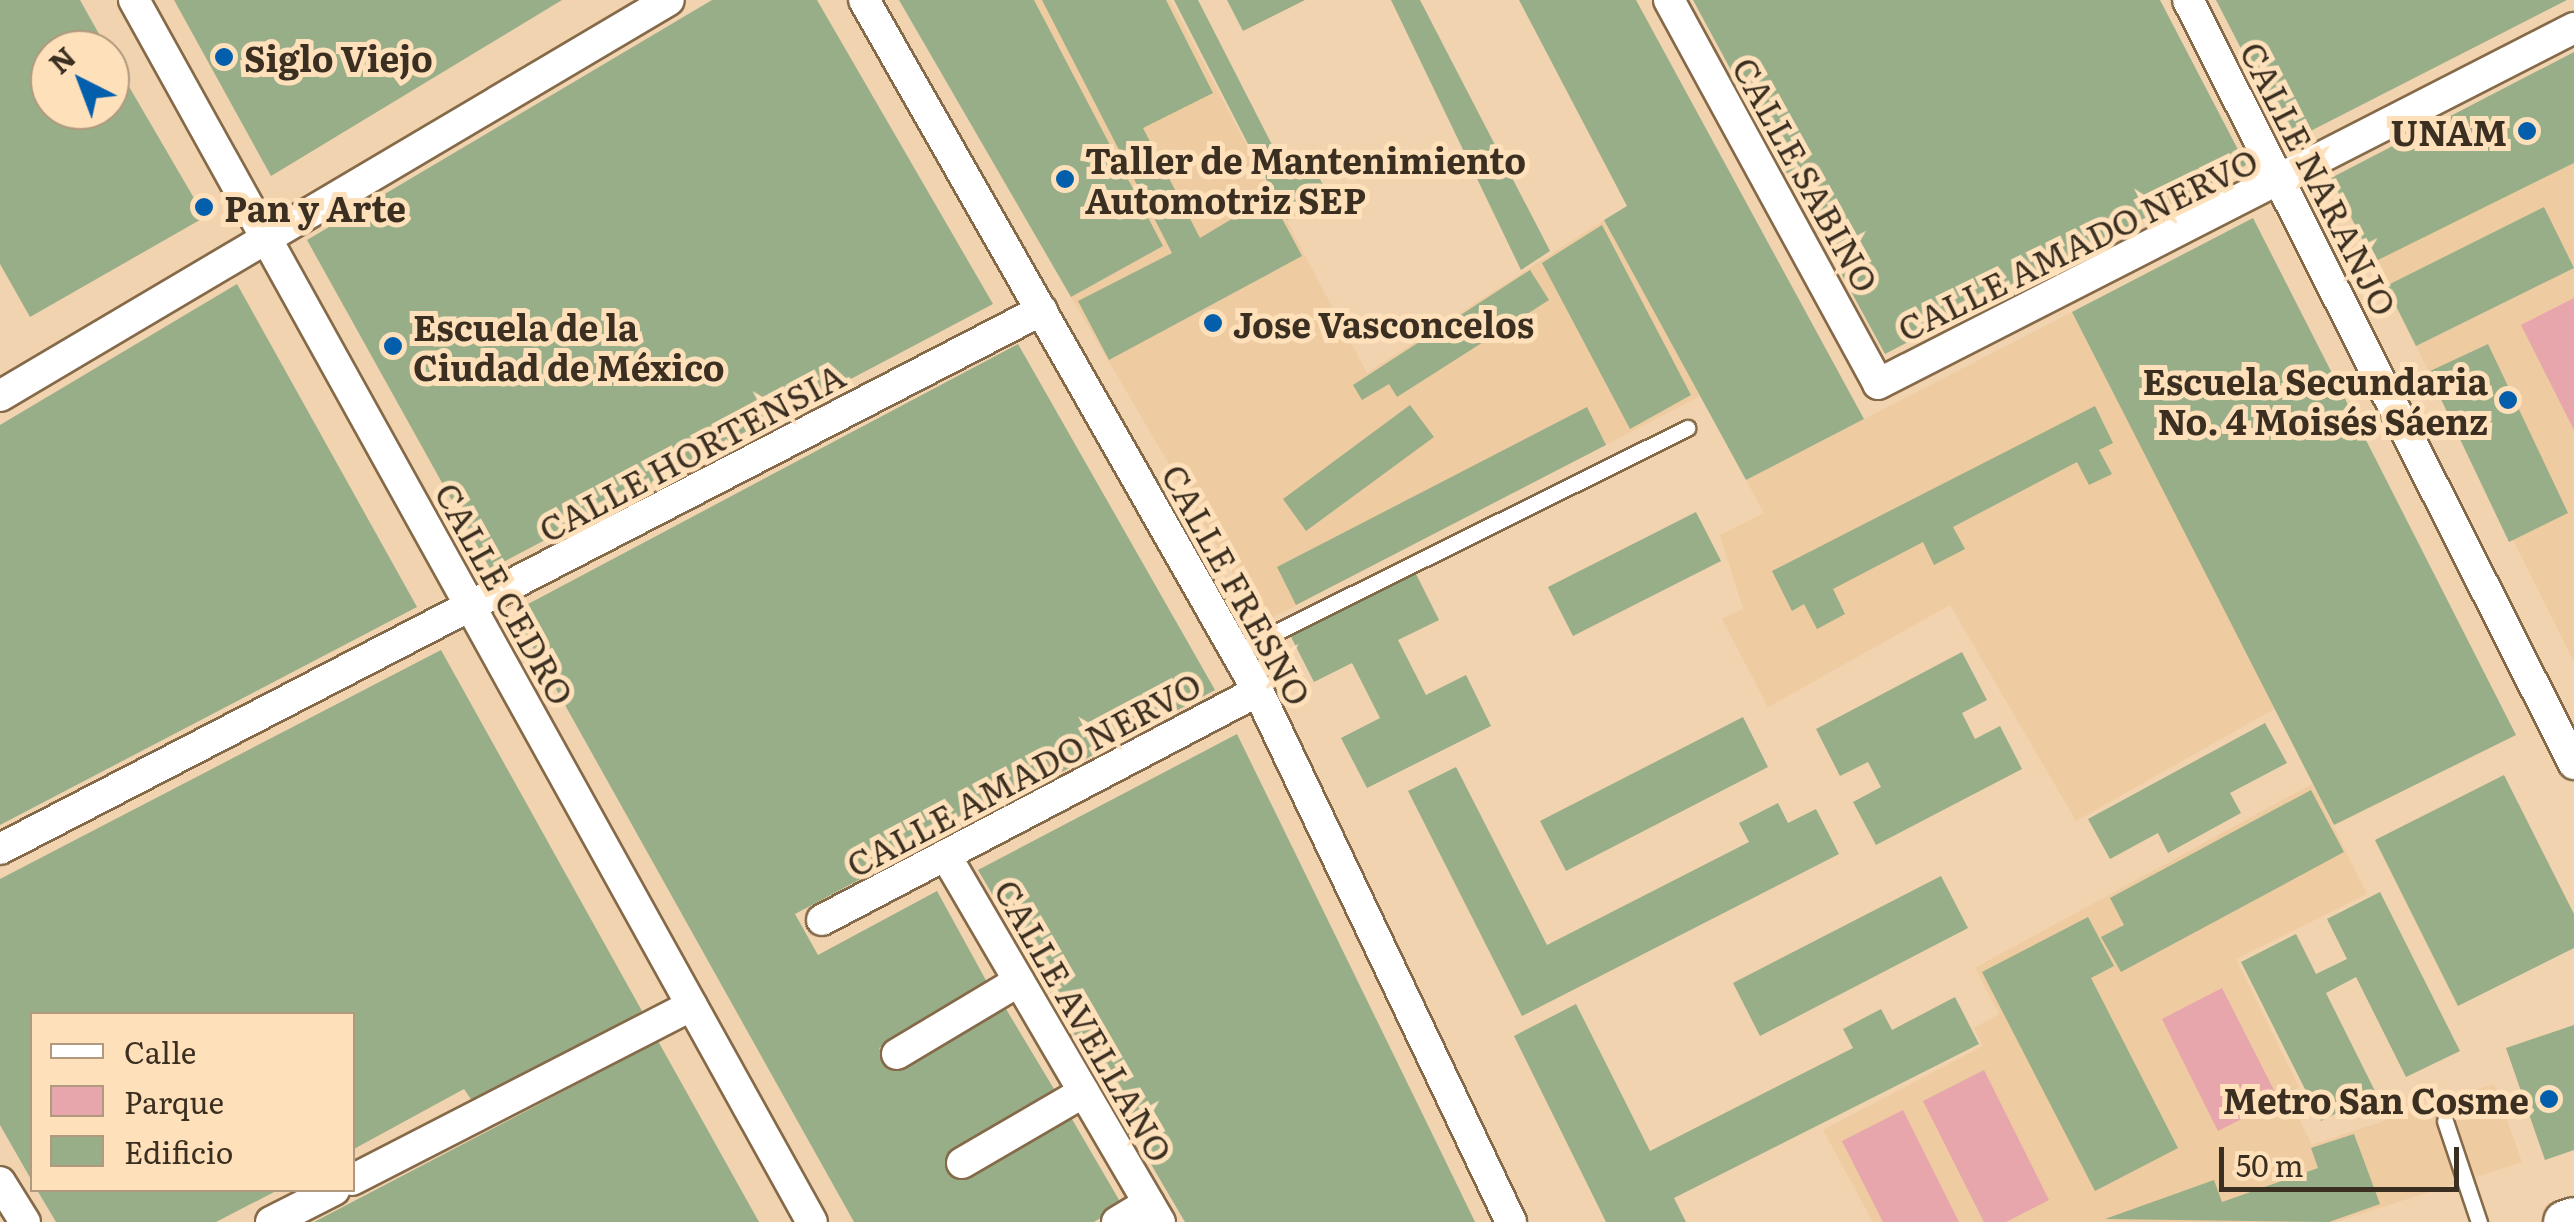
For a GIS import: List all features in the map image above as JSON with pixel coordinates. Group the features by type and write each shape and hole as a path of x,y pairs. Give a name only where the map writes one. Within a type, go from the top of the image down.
{"main road":[{"path":"2565,1222 2574,1219"}],"street":[{"name":"CALLE CEDRO","path":"134,0 812,1222"},
{"path":"0,396 268,242 668,0"},
{"name":"CALLE FRESNO","path":"864,0 1258,691 1511,1222"},
{"name":"CALLE SABINO","path":"1669,0 1878,384"},
{"name":"CALLE NARANJO","path":"2188,0 2574,764"},
{"name":"CALLE AMADO NERVO","path":"1878,384 2281,184 2574,28"},
{"name":"CALLE HORTENSIA","path":"0,849 1042,310"},
{"name":"CALLE AMADO NERVO","path":"822,920 1258,691"},
{"name":"CALLE AVELLANO","path":"946,856 1155,1212"},
{"path":"897,1054 1018,981"},
{"path":"355,1178 692,1005"},
{"path":"962,1164 1084,1092"},
{"path":"0,1182 25,1222"},
{"path":"271,1222 330,1192"},
{"path":"1117,1222 1155,1212"}],"lane":[{"path":"1236,652 1687,428"},
{"path":"2445,1121 2478,1222"}],"shaded area":[{"name":"Jose Vasconcelos","path":"1034,0 1170,0 1367,373 1604,220 1700,396 1262,623 1071,297 1163,246"},
{"name":"Escuela Secundaria No. 4 Moisés Sáenz","path":"2574,163 2574,662 2374,262"},
{"path":"2072,312 2276,708 2076,821 1950,605 1768,707 1722,619 1743,609 1720,535 1764,513 1746,480"},
{"path":"2312,784 2367,894 2236,959 2299,1087 2287,1094 2312,1145 2494,1084 2522,1162 2336,1222 1873,1222 1823,1130 1983,1046 1974,1028 1999,1014 1975,968"}],"green space":[{"path":"2574,298 2574,430 2521,325"},
{"path":"2222,988 2279,1100 2218,1131 2162,1019"},
{"path":"1984,1070 2049,1200 2006,1222 1984,1222 1923,1101"},
{"path":"1903,1110 1959,1222 1883,1222 1842,1141"}],"building":[{"path":"0,0 80,0 97,30 30,30 30,130 130,130 130,88 205,217 30,317 0,264"},
{"path":"174,0 562,0 271,176"},
{"path":"712,0 817,0 993,304 490,569 307,240"},
{"name":"Taller de Mantenimiento Automotriz SEP","path":"899,0 1034,0 1163,246 1071,297"},
{"path":"1042,0 1166,0 1213,93 1143,128 1200,238 1270,196 1302,256 1109,360 1078,301 1172,253"},
{"path":"1174,0 1198,0 1286,172 1310,159 1330,199 1287,220"},
{"path":"1227,0 1305,0 1243,31"},
{"path":"1391,0 1420,0 1550,251 1521,270"},
{"path":"1519,0 1636,0 1864,419 1746,480 1604,220 1627,206"},
{"path":"1693,0 2160,0 2246,165 1885,354"},
{"path":"2216,0 2567,0 2289,142"},
{"path":"2574,52 2574,163 2374,262 2331,178"},
{"path":"2544,207 2574,268 2416,346 2386,286"},
{"path":"2253,218 2516,735 2334,825 2072,312"},
{"path":"1602,225 1691,395 1630,429 1542,263"},
{"path":"1530,270 1549,300 1397,397 1389,384 1362,400 1353,385"},
{"path":"237,284 417,607 0,825 0,425"},
{"path":"1018,344 1215,690 795,914 818,955 937,891 988,984 879,1048 892,1069 1003,1004 1057,1094 947,1160 956,1177 1069,1114 1122,1205 1094,1222 854,1222 513,612"},
{"path":"2488,344 2568,513 2509,542 2428,372"},
{"path":"1410,405 1434,437 1306,531 1283,499"},
{"path":"2095,406 2113,443 2099,450 2112,474 2089,485 2077,462 1953,527 1965,549 1934,565 1923,542 1833,589 1845,614 1817,629 1804,604 1792,611 1772,571"},
{"path":"1587,407 1606,445 1296,605 1277,567"},
{"path":"1696,512 1721,561 1573,636 1548,587"},
{"path":"1412,566 1439,620 1398,640 1426,695 1466,675 1491,726 1367,788 1341,738 1380,718 1352,663 1314,682 1287,629"},
{"path":"441,650 642,1011 475,1105 464,1089 355,1148 355,1012 30,1012 30,1178 0,1125 0,879"},
{"path":"1962,652 1987,700 1962,713 1975,739 2000,726 2022,769 1876,845 1853,802 1881,787 1868,762 1840,776 1816,729"},
{"path":"1743,717 1768,767 1566,871 1540,821"},
{"path":"2265,723 2287,763 2230,793 2241,813 2168,853 2158,833 2110,859 2088,819"},
{"path":"1237,734 1475,1222 1185,1222 978,870"},
{"path":"1456,767 1547,945 1749,842 1739,823 1778,803 1788,823 1816,809 1839,854 1522,1016 1408,791"},
{"path":"2504,775 2574,914 2574,948 2458,1006 2375,840"},
{"path":"2311,790 2344,852 2121,972 2101,937 2124,925 2110,898"},
{"path":"1941,876 1968,928 1760,1036 1733,983"},
{"path":"2380,892 2460,1051 2406,1077 2356,977 2326,993 2376,1093 2321,1121 2241,962 2296,934 2316,974 2347,959 2327,919"},
{"path":"2088,917 2114,966 2091,978 2178,1148 2095,1191 1982,972"},
{"path":"1955,997 1979,1044 1674,1198 1686,1222 1606,1222 1514,1036 1576,1004 1650,1151 1853,1048 1843,1029 1881,1009 1892,1030"},
{"name":"Metro San Cosme","path":"2574,1025 2574,1150 2545,1160 2506,1048"},
{"path":"658,1041 759,1222 314,1222 511,1119"},
{"path":"2354,1134 2380,1204 2329,1222 2105,1219 2214,1180 2222,1202 2318,1168 2311,1148"},
{"path":"38,1192 274,1192 216,1222 56,1222"}],"place":[{"name":"Siglo Viejo","path":"224,57"},
{"name":"UNAM","path":"2527,131"},
{"name":"Taller de Mantenimiento Automotriz SEP","path":"1065,179"},
{"name":"Pan y Arte","path":"204,207"},
{"name":"Jose Vasconcelos","path":"1213,323"},
{"name":"Escuela de la Ciudad de México","path":"393,346"},
{"name":"Escuela Secundaria No. 4 Moisés Sáenz","path":"2508,400"},
{"name":"Metro San Cosme","path":"2549,1099"}]}
